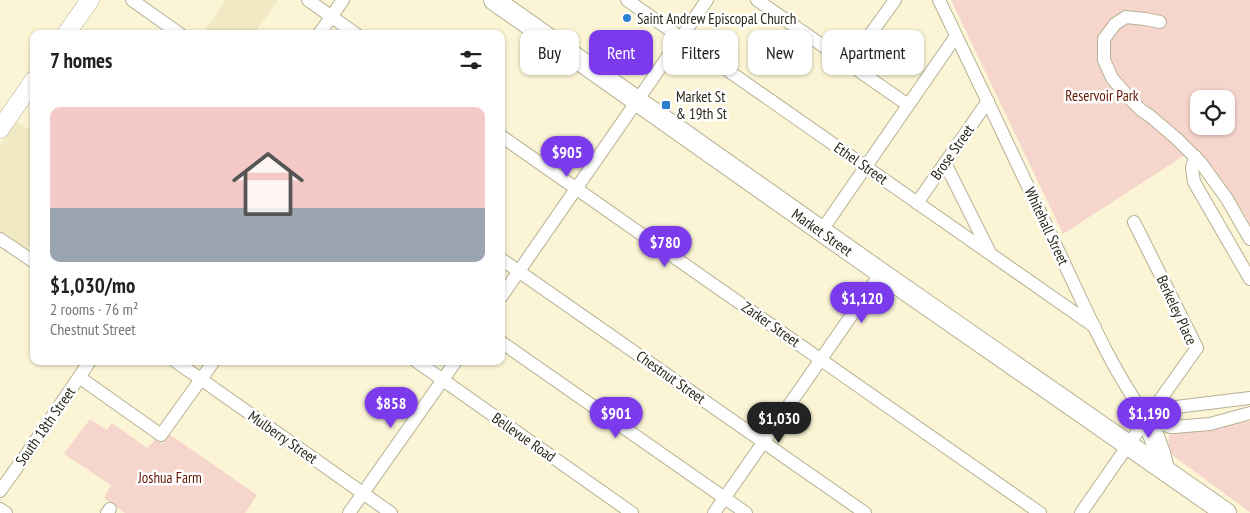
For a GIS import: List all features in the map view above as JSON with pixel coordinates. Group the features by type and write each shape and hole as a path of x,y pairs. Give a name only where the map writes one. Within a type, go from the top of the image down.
{"main road":[{"path":"69,30 90,0"},
{"name":"Market Street","path":"494,0 1226,513"},
{"path":"0,129 30,86"},
{"path":"1147,418 1160,452 1164,469"}],"street":[{"path":"132,0 174,30"},
{"path":"308,0 350,30"},
{"path":"322,30 343,0"},
{"name":"Ethel Street","path":"627,0 670,30"},
{"path":"687,30 708,0"},
{"path":"758,0 822,45"},
{"name":"Whitehall Street","path":"939,0 1095,327 1136,403 1147,418"},
{"path":"870,30 887,2"},
{"path":"1160,22 1126,18 1115,24 1104,39 1104,60 1112,78 1130,99 1195,156 1227,198 1250,239"},
{"path":"822,230 956,36"},
{"path":"505,291 663,64"},
{"name":"Ethel Street","path":"734,75 1095,327"},
{"path":"866,75 908,105"},
{"name":"Brose Street","path":"917,203 988,101"},
{"name":"Zarker Street","path":"505,139 1040,513"},
{"path":"1195,156 1192,168 1194,182 1250,279"},
{"path":"945,163 990,254"},
{"name":"Berkeley Place","path":"1134,222 1197,348 1147,418"},
{"path":"0,239 30,259"},
{"name":"Chestnut Street","path":"505,262 864,513"},
{"path":"714,513 881,273"},
{"path":"505,345 746,513"},
{"name":"South 18th Street","path":"0,491 87,365"},
{"name":"Mulberry Street","path":"180,365 390,513"},
{"path":"79,377 161,436 211,365"},
{"name":"Bellevue Road","path":"422,365 632,513"},
{"path":"349,513 453,365"},
{"path":"1082,513 1147,418 1168,408 1250,398"},
{"path":"1147,418 1174,427 1210,424 1250,413"},
{"path":"0,508 6,513"}],"shaded area":[{"path":"226,0 278,0 257,30 205,30"},
{"path":"16,121 30,130 30,245 27,249 0,231 0,145"}],"green space":[{"name":"Reservoir Park","path":"951,0 1250,0 1250,224 1234,197 1188,153 1063,234"},
{"name":"Joshua Farm","path":"90,419 107,430 112,423 147,448 156,439 163,444 169,434 257,495 245,513 125,513 104,498 111,485 64,454"},
{"path":"1250,421 1250,512 1168,452 1169,435"}],"place":[{"name":"Saint Andrew Episcopal Church","path":"627,18"},
{"name":"Market St & 19th St","path":"666,105"}]}
